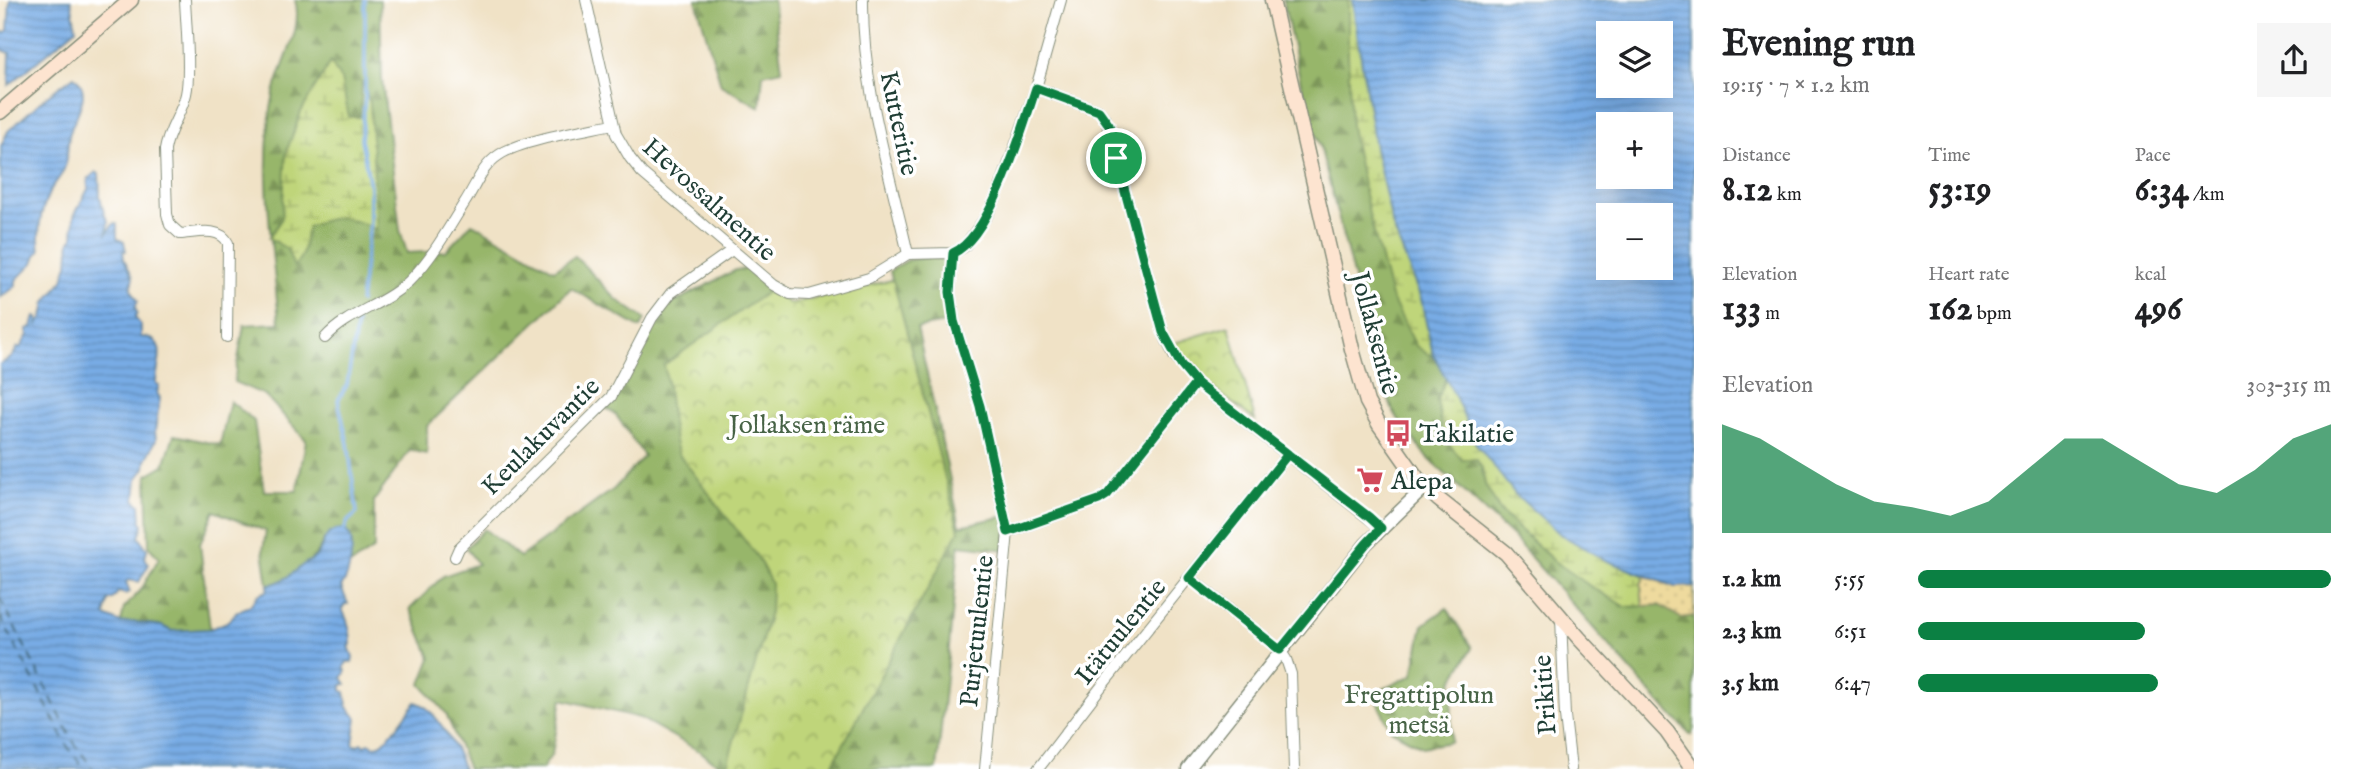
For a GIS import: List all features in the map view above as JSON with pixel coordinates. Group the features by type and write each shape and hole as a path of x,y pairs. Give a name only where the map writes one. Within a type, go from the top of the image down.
{"main road":[{"path":"0,112 131,0"},
{"name":"Jollaksentie","path":"1272,0 1360,383 1379,424 1424,487 1506,552 1561,618 1667,732 1693,769"}],"street":[{"path":"185,0 187,88 164,150 167,214 170,225 180,234 221,233 228,243 227,337"},
{"name":"Hevossalmentie","path":"586,0 597,39 613,124 622,147 642,173 779,289 799,296 825,292 869,278 908,254"},
{"name":"Kutteritie","path":"863,0 868,80 908,254"},
{"path":"908,254 953,253 964,247 992,205 1036,88 1061,0"},
{"path":"1036,88 1099,111 1106,120 1163,332 1174,356 1196,383 1381,528"},
{"path":"326,338 340,325 387,299 414,276 453,221 483,170 501,154 520,146 613,124"},
{"name":"Keulakuvantie","path":"455,557 458,548 611,397 652,318 664,301 689,278 713,266 732,250"},
{"name":"Purjetuulentie","path":"953,253 950,292 954,321 980,406 1008,532 985,769"},
{"path":"1008,532 1107,495 1196,383"},
{"name":"Itätuulentie","path":"1038,769 1288,454"},
{"path":"1188,769 1366,544 1424,487"},
{"path":"1189,578 1280,650 1290,667 1294,769"},
{"name":"Prikitie","path":"1561,618 1565,716 1571,769"}],"green space":[{"path":"295,0 380,0 382,80 400,230 407,253 446,251 472,223 554,270 575,256 616,299 645,319 640,328 571,288 427,426 427,454 410,450 374,501 374,549 350,565 352,543 324,539 315,555 302,568 285,579 268,585 263,550 266,531 214,511 200,544 210,629 172,631 162,626 121,623 124,608 141,590 159,558 149,547 147,475 164,465 174,435 220,445 230,401 254,421 264,491 297,491 306,440 265,395 234,382 244,325 279,323 268,207 267,149 274,93 294,34 297,11"},
{"path":"696,0 773,0 782,70 763,74 760,107 721,85"},
{"path":"1283,0 1348,0 1348,54 1429,355 1433,354 1446,378 1437,401 1482,468 1485,484 1500,511 1554,561 1626,607 1659,605 1681,618 1694,616 1694,728 1691,735 1513,537 1426,456 1394,413 1380,380 1320,146 1306,107"},
{"path":"1348,0 1352,0 1393,227 1421,299 1433,354 1429,355 1416,346 1391,297 1369,214 1351,127"},
{"path":"330,62 341,79 349,117 360,117 362,81 370,103 377,230 343,218 308,227 302,255 294,267 287,249 269,238 282,218 286,153 301,112"},
{"path":"931,257 942,259 946,263 950,322 917,328 960,526 1006,516 1006,550 959,545 937,769 725,769 701,752 640,718 562,699 552,754 542,769 468,769 446,713 421,684 431,658 410,609 443,576 478,564 466,548 484,529 520,557 614,489 644,456 616,415 606,408 621,390 654,324 667,306 736,270 747,269 790,304 892,280 890,271 908,260"},
{"name":"Jollaksen räme","path":"893,280 959,531 830,769 726,769 770,612 771,583 758,558 678,453 664,365 770,290 790,304"},
{"path":"1229,326 1255,420 1200,376 1174,343"},
{"path":"1446,378 1456,397 1605,560 1645,576 1641,584 1643,606 1626,607 1590,586 1554,561 1500,511 1485,484 1482,468 1476,459 1462,460 1444,438 1437,401"},
{"name":"Fregattipolun metsä","path":"1447,608 1472,648 1452,682 1451,742 1422,747 1391,730 1373,694 1413,675 1423,625"}],"sand":[{"path":"1645,576 1675,587 1694,586 1694,616 1681,618 1659,605 1643,606 1641,584"}],"water":[{"path":"10,0 71,0 76,29 9,85 10,53 0,49 0,30 4,33 8,30"},
{"path":"1352,0 1694,0 1694,586 1675,587 1605,560 1560,534 1516,495 1476,444 1433,354 1421,299 1393,227 1375,148"},
{"path":"74,76 83,90 83,98 71,128 65,165 41,214 40,251 33,263 16,280 16,286 0,298 1,146 8,131"},
{"path":"96,172 99,174 100,197 108,221 107,233 114,223 117,224 117,238 124,242 124,259 133,277 131,289 138,301 135,318 141,325 141,337 156,343 160,355 156,384 159,385 157,393 160,398 156,440 145,468 137,479 135,500 140,505 143,524 139,537 147,549 145,558 149,564 139,582 126,582 130,592 118,592 108,601 105,616 121,623 162,626 172,631 210,629 227,622 237,612 252,604 258,595 267,591 268,585 283,580 314,558 332,532 344,530 349,534 352,552 348,573 341,587 348,604 342,609 349,627 349,646 353,657 352,662 347,662 344,667 346,671 342,678 346,684 342,685 342,691 345,692 347,706 357,718 353,744 380,745 416,702 431,712 438,721 451,741 463,769 0,769 0,364 20,348 35,316 38,318 38,324 43,317 46,302 63,280 70,241 73,239 74,216 88,189 88,179"}],"waterway":[{"path":"360,302 370,223 370,186 361,139 365,97 365,0"},
{"path":"344,530 348,521 357,513 348,444 338,400 347,385 357,322"}],"ferry route":[{"path":"0,598 73,741 93,769"},
{"path":"0,616 68,747 84,769"}],"place":[{"name":"Takilatie","path":"1398,433"},
{"name":"Alepa","path":"1370,480"}],"route":[{"path":"1116,158 1109,125 1099,111 1036,88 988,214 964,247 953,253 950,292 954,321 980,406 1008,532 1107,495 1196,383 1288,454 1189,578 1280,650 1381,528 1369,517 1242,418 1196,383 1181,365 1169,347 1151,294 1116,158"}]}
